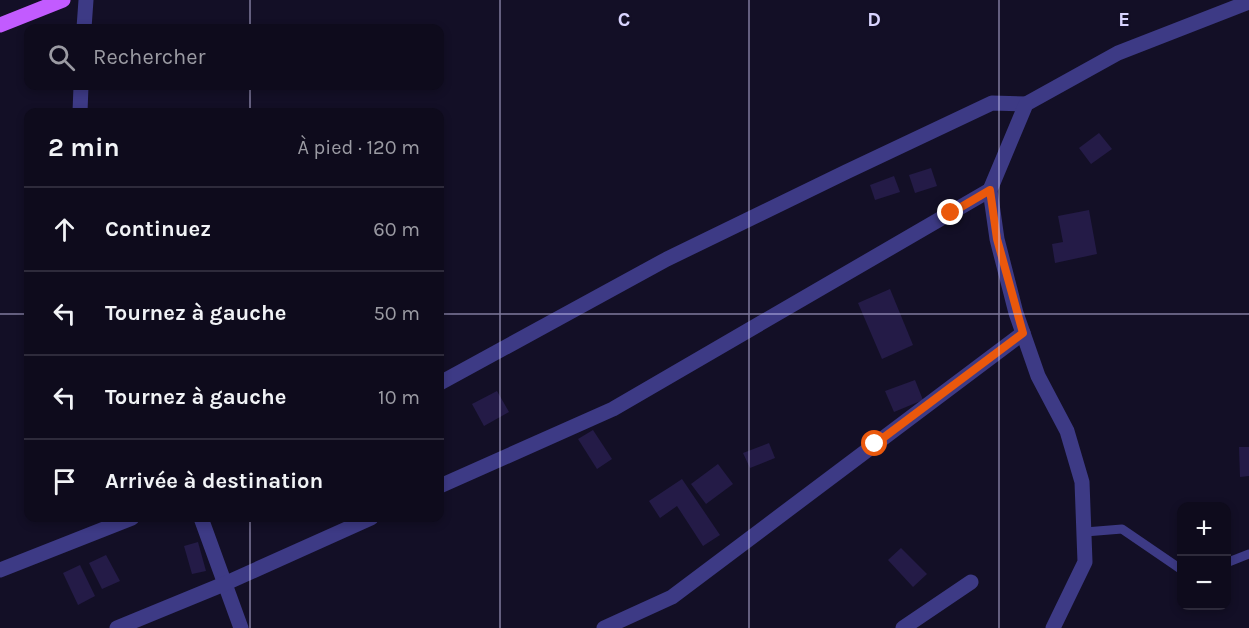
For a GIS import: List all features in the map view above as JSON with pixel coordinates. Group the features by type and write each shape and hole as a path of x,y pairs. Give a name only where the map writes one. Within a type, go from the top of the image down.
{"main road":[{"path":"0,25 63,0"}],"street":[{"path":"84,24 86,0"},
{"path":"444,381 667,259 992,103 1026,104 1118,53 1249,2"},
{"path":"80,108 81,90"},
{"path":"1026,104 990,190 997,239 1023,333 1038,376 1070,441 1082,482 1085,562 1053,628"},
{"path":"444,484 613,409 990,190"},
{"path":"604,628 672,597 1023,333"},
{"path":"0,570 122,522"},
{"path":"202,522 241,628"},
{"path":"117,628 224,584 362,522"},
{"path":"903,628 970,582"}],"lane":[{"path":"1085,532 1122,529 1177,567"},
{"path":"1231,562 1249,554"}],"building":[{"path":"1099,133 1112,149 1091,164 1079,148"},
{"path":"931,168 937,186 915,193 909,175"},
{"path":"894,176 900,192 875,200 870,185"},
{"path":"1089,210 1097,254 1055,263 1052,244 1063,242 1058,216"},
{"path":"890,289 913,345 882,359 858,303"},
{"path":"915,380 923,400 894,412 885,391"},
{"path":"497,391 509,412 484,426 472,404"},
{"path":"593,430 612,459 597,469 578,439"},
{"path":"769,443 775,458 750,468 743,453"},
{"path":"1239,447 1249,447 1249,476 1240,477"},
{"path":"718,464 733,484 706,504 691,484"},
{"path":"682,479 720,535 703,546 677,506 660,518 649,501"},
{"path":"198,542 206,571 192,574 184,546"},
{"path":"901,548 927,574 913,587 888,560"},
{"path":"106,555 120,581 102,589 89,563"},
{"path":"80,565 95,596 78,605 63,573"}],"route":[{"path":"875,444 1023,333 997,239 990,190 951,213"}]}
